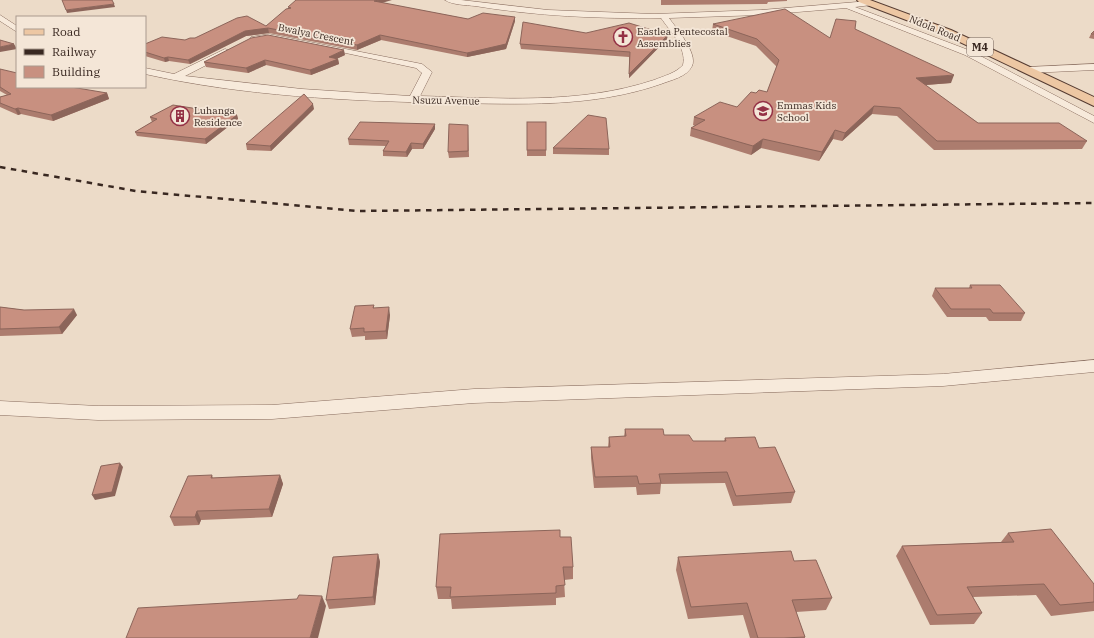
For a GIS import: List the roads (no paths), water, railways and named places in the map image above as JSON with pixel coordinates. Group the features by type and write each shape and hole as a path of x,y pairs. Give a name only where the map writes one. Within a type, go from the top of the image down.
{"main road":[{"name":"Ndola Road","path":"865,1 948,32 1094,102"}],"street":[{"path":"449,0 508,9 576,14 664,17 746,15 844,6 865,1"},
{"path":"828,0 880,18 968,53 1094,120"},
{"path":"576,14 581,5"},
{"path":"0,17 16,29"},
{"name":"Nsuzu Avenue","path":"146,71 176,77 293,92 350,97 547,100 603,95 651,85 681,71 688,65 689,56 684,46 664,17"},
{"name":"Bwalya Crescent","path":"176,77 240,45 259,38 280,37 419,66 427,72 413,99"},
{"path":"1030,70 1094,67"},
{"path":"0,408 98,413 272,412 474,396 943,380 1094,366"}],"railway":[{"path":"0,167 136,191 358,211 1094,203"}],"place":[{"name":"Eastlea Pentecostal Assemblies","path":"623,37"},
{"name":"Emmas Kids School","path":"763,111"},
{"name":"Luhanga Residence","path":"180,116"}]}
